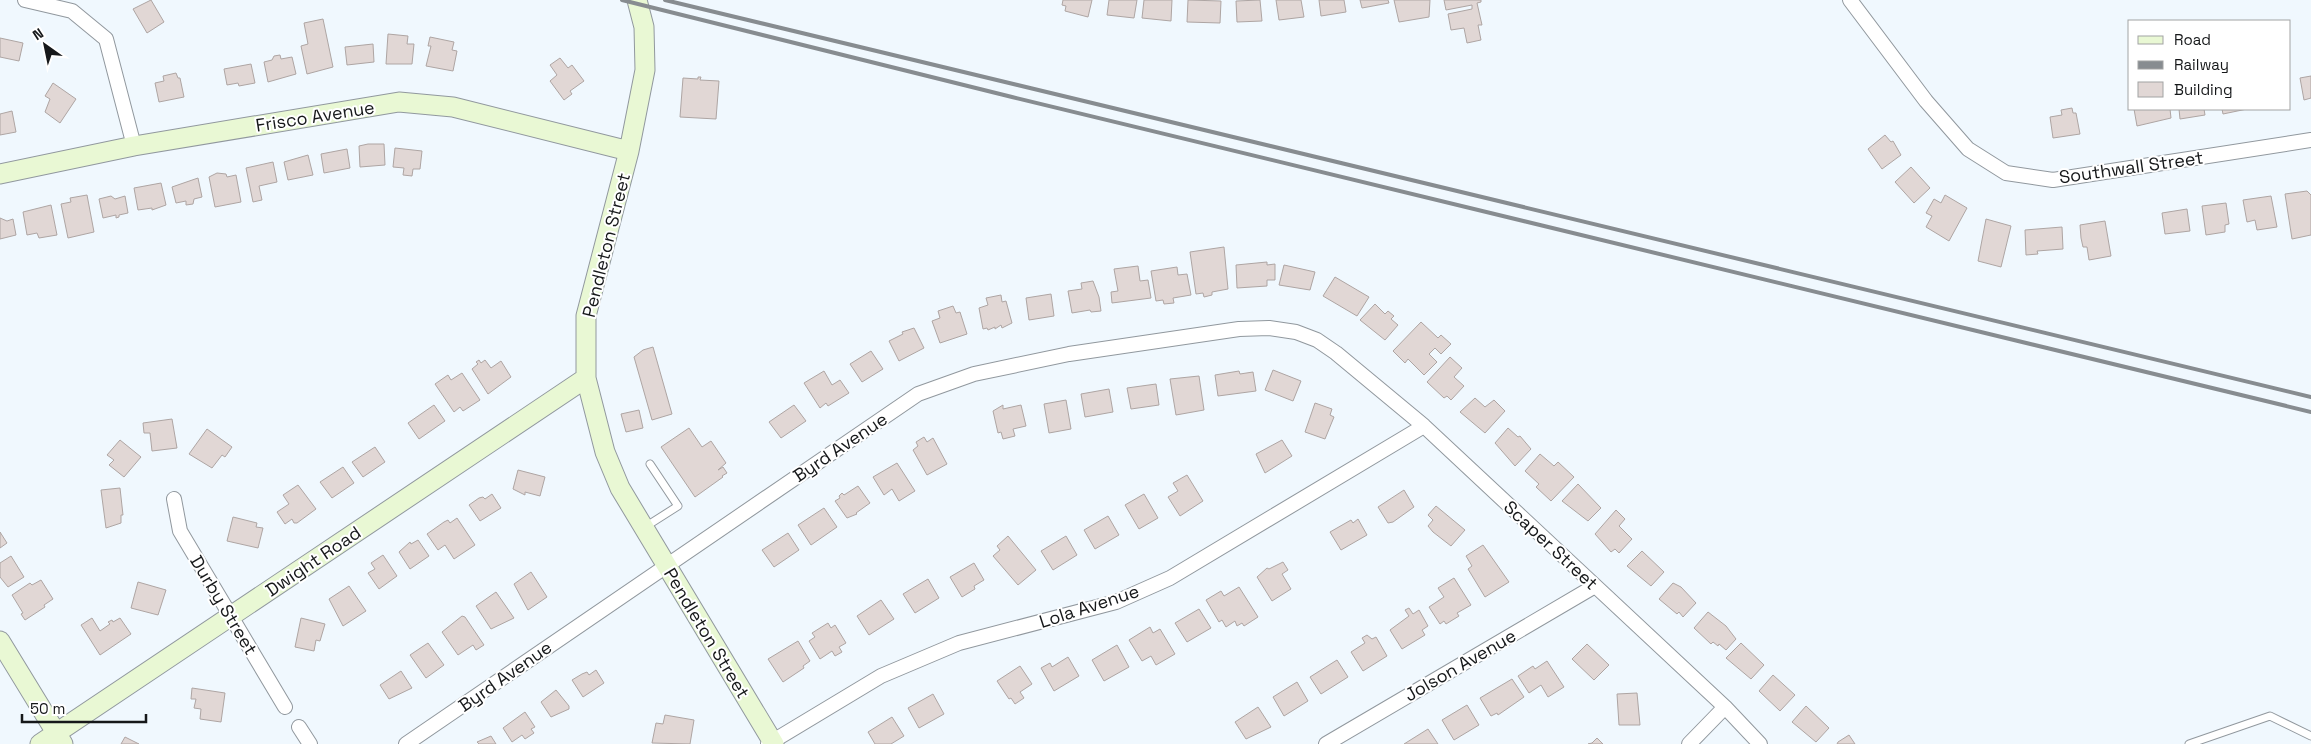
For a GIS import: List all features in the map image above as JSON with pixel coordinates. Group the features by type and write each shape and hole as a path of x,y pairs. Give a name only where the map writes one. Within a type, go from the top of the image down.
{"street":[{"path":"25,0 72,11 106,39 134,146"},
{"name":"Pendleton Street","path":"637,0 644,27 645,70 629,151 586,316 586,378 605,452 620,488 771,743"},
{"name":"Southwall Street","path":"1850,0 1926,101 1968,149 2006,173 2053,180 2311,140"},
{"name":"Frisco Avenue","path":"0,174 134,146 399,102 453,107 629,151"},
{"name":"Byrd Avenue","path":"406,744 918,394 974,374 1070,354 1239,329 1269,328 1296,332 1317,340 1336,353"},
{"name":"Scaper Street","path":"1336,353 1424,426 1725,707 1760,744"},
{"name":"Dwight Road","path":"40,744 60,739 231,616 586,378"},
{"name":"Lola Avenue","path":"771,743 881,676 959,643 1116,602 1170,578 1424,426"},
{"name":"Durby Street","path":"174,499 180,531 285,707"},
{"name":"Jolson Avenue","path":"1326,744 1595,586"},
{"path":"0,641 60,739"},
{"path":"1689,744 1725,707"},
{"path":"299,727 310,744"}],"lane":[{"path":"644,528 678,506 650,464"},
{"path":"2189,744 2270,716 2311,736"}],"building":[{"path":"151,0 164,22 147,33 133,9"},
{"path":"1063,0 1092,0 1088,17 1065,11 1066,6 1062,5"},
{"path":"1109,0 1137,0 1134,18 1107,15"},
{"path":"1144,0 1172,0 1171,21 1142,18"},
{"path":"1188,0 1221,1 1220,23 1187,22"},
{"path":"1260,0 1262,21 1237,22 1236,1"},
{"path":"1276,0 1301,0 1304,17 1279,20"},
{"path":"1319,0 1344,0 1346,12 1321,16"},
{"path":"1360,0 1388,0 1389,3 1362,8"},
{"path":"1394,0 1430,0 1429,17 1399,22"},
{"path":"1444,0 1481,0 1481,2 1477,3 1482,25 1478,25 1481,40 1467,43 1464,28 1451,30 1448,14 1472,9 1472,5 1446,10"},
{"path":"323,19 333,67 307,74 301,46 308,44 304,23"},
{"path":"388,34 408,36 407,44 414,44 412,64 386,64"},
{"path":"430,37 454,42 452,50 457,51 453,71 426,66 431,46 428,46"},
{"path":"0,38 23,43 19,61 0,57"},
{"path":"373,44 374,62 347,65 345,47"},
{"path":"280,55 281,59 292,57 296,74 268,82 264,62"},
{"path":"560,58 568,68 572,65 584,81 570,91 572,94 564,100 550,81 557,75 550,65"},
{"path":"251,64 255,83 239,86 238,83 227,85 224,69"},
{"path":"176,73 178,78 180,78 184,97 159,102 155,83 164,81 163,76"},
{"path":"2311,76 2311,98 2304,100 2300,78"},
{"path":"698,77 701,77 700,80 719,81 716,119 680,117 683,78 698,79"},
{"path":"53,83 76,99 60,123 45,112 50,99 45,96"},
{"path":"2072,108 2073,113 2076,113 2080,134 2053,138 2050,117 2062,115 2061,110"},
{"path":"2134,110 2170,110 2171,118 2137,126"},
{"path":"2179,110 2204,110 2205,115 2180,119"},
{"path":"2222,110 2242,110 2223,114"},
{"path":"12,111 16,132 0,135 0,114"},
{"path":"1885,135 1891,142 1893,141 1901,155 1882,169 1868,149"},
{"path":"384,144 385,165 360,167 359,146"},
{"path":"395,148 422,151 420,169 413,169 412,176 403,175 404,168 393,167"},
{"path":"347,149 350,168 324,173 321,154"},
{"path":"308,155 313,175 288,180 284,162"},
{"path":"273,162 277,182 259,186 262,200 253,202 246,168"},
{"path":"1911,167 1930,188 1914,203 1895,182"},
{"path":"217,173 226,174 227,177 236,175 241,202 215,207 209,177"},
{"path":"198,178 202,197 194,199 193,204 186,205 186,201 176,203 172,187"},
{"path":"161,183 166,205 152,210 152,208 138,210 134,188"},
{"path":"2307,191 2311,195 2311,235 2292,239 2285,194"},
{"path":"87,195 94,232 68,238 61,204 71,202 70,198"},
{"path":"1945,195 1967,208 1949,241 1926,227 1932,216 1926,213 1934,199 1941,203"},
{"path":"111,196 115,199 125,196 128,213 119,215 116,218 116,215 103,218 99,199"},
{"path":"2271,196 2277,227 2257,230 2255,220 2247,222 2243,200"},
{"path":"2226,203 2229,224 2225,225 2225,232 2206,235 2202,206"},
{"path":"51,205 57,235 39,238 37,233 27,235 23,212"},
{"path":"2187,209 2190,231 2165,234 2162,213"},
{"path":"0,218 7,221 13,219 16,235 0,239"},
{"path":"1986,219 2011,226 2001,267 1978,261"},
{"path":"2105,221 2111,256 2089,260 2087,247 2083,247 2080,225"},
{"path":"2062,227 2063,249 2037,251 2038,254 2026,255 2025,230"},
{"path":"1224,247 1228,289 1212,292 1212,295 1204,297 1203,293 1196,294 1190,252"},
{"path":"1267,262 1267,265 1275,264 1275,280 1267,280 1267,286 1237,288 1236,265"},
{"path":"1284,265 1315,272 1310,290 1279,285"},
{"path":"1138,266 1140,281 1148,280 1151,298 1112,303 1111,292 1118,291 1114,269"},
{"path":"1177,267 1178,275 1187,274 1191,295 1173,298 1174,303 1164,304 1163,300 1156,301 1151,271"},
{"path":"1335,277 1369,297 1357,316 1323,296"},
{"path":"1093,281 1099,297 1101,311 1091,312 1090,310 1072,313 1068,291 1082,289 1081,283"},
{"path":"1051,294 1054,316 1029,320 1026,298"},
{"path":"1001,295 1002,302 1006,301 1012,323 1002,328 1001,325 995,329 995,327 988,330 987,328 983,329 979,308 988,305 986,298"},
{"path":"1375,304 1385,314 1388,311 1394,316 1391,319 1398,325 1385,340 1360,320"},
{"path":"953,306 956,313 960,312 967,334 940,343 932,321 940,318 938,311"},
{"path":"1421,322 1438,338 1441,335 1451,344 1441,354 1435,348 1429,354 1437,362 1424,375 1408,359 1405,363 1393,351"},
{"path":"914,328 924,348 899,361 889,341 903,334 902,332"},
{"path":"653,347 672,414 652,420 634,357 643,350"},
{"path":"871,351 883,369 862,382 850,364"},
{"path":"1450,357 1462,368 1454,377 1464,386 1451,400 1447,396 1444,398 1427,382"},
{"path":"479,360 481,363 485,360 491,368 501,361 511,377 488,394 472,369 478,364 476,362"},
{"path":"1273,370 1301,381 1293,401 1265,390"},
{"path":"824,371 832,385 840,380 849,393 828,406 826,403 820,408 804,383"},
{"path":"1239,371 1240,374 1253,372 1256,391 1218,396 1215,375"},
{"path":"462,373 480,400 463,411 460,407 454,412 435,384 448,375 451,380"},
{"path":"1199,376 1204,410 1176,415 1170,379"},
{"path":"1156,384 1159,405 1131,409 1127,388"},
{"path":"1109,389 1113,412 1085,417 1081,394"},
{"path":"1475,398 1485,407 1494,400 1505,411 1485,433 1460,412"},
{"path":"1066,400 1071,429 1049,433 1044,404"},
{"path":"1315,403 1332,409 1330,415 1334,417 1325,439 1305,432"},
{"path":"434,405 445,421 419,439 408,423"},
{"path":"794,405 806,421 781,438 769,422"},
{"path":"1003,405 1003,409 1021,405 1026,426 1013,429 1015,436 1003,439 1001,432 998,433 993,411"},
{"path":"639,410 643,428 626,432 621,414"},
{"path":"172,419 177,448 152,451 150,433 144,433 143,423"},
{"path":"689,428 702,447 711,441 726,463 718,470 723,467 727,473 695,497 661,447"},
{"path":"1508,428 1518,437 1520,436 1531,449 1515,466 1495,443"},
{"path":"207,429 232,447 225,457 222,455 212,468 189,454"},
{"path":"924,437 927,442 933,438 947,464 927,475 913,450 918,446 916,442"},
{"path":"120,440 141,457 124,477 109,465 114,460 107,455"},
{"path":"1282,440 1292,456 1265,473 1256,454"},
{"path":"375,447 385,462 363,477 352,462"},
{"path":"1540,454 1554,466 1558,462 1574,477 1551,501 1536,487 1539,484 1525,471"},
{"path":"897,463 915,491 899,501 892,489 884,495 873,477"},
{"path":"343,467 354,483 332,498 320,482"},
{"path":"518,470 545,477 540,496 525,492 525,495 513,489"},
{"path":"1187,475 1203,501 1180,516 1168,497 1178,491 1173,483"},
{"path":"1578,484 1601,508 1588,521 1562,501"},
{"path":"298,485 316,509 297,523 294,523 292,519 285,524 277,512 289,504 283,495"},
{"path":"858,486 870,503 857,514 847,518 835,501 840,498 839,496 842,493 844,495"},
{"path":"120,488 123,515 121,515 121,523 106,528 101,490"},
{"path":"1404,490 1414,507 1393,522 1388,523 1378,507"},
{"path":"492,494 501,508 480,521 469,505 479,498 483,497 485,499"},
{"path":"1144,494 1158,518 1139,529 1125,505"},
{"path":"1436,506 1465,530 1451,546 1428,526 1433,520 1428,515"},
{"path":"824,508 837,527 811,545 798,525"},
{"path":"1616,510 1625,519 1619,526 1632,539 1619,553 1615,549 1611,552 1595,534"},
{"path":"1108,516 1119,535 1095,549 1084,530"},
{"path":"233,517 257,523 256,527 263,528 258,548 227,541"},
{"path":"457,518 475,545 454,559 445,545 438,550 427,534 444,522 448,520 450,523"},
{"path":"1358,519 1367,535 1341,550 1330,532 1351,520 1353,523"},
{"path":"0,532 7,543 0,548"},
{"path":"788,533 799,550 774,567 762,550"},
{"path":"1008,536 1036,570 1018,585 993,556 1000,550 997,546"},
{"path":"1066,536 1077,555 1053,570 1041,551"},
{"path":"418,540 429,556 410,569 399,552 410,542 411,544"},
{"path":"1483,545 1509,582 1485,597 1468,569 1472,566 1466,556"},
{"path":"1642,551 1664,572 1651,586 1627,566"},
{"path":"383,555 397,576 379,589 368,573 375,569 371,563"},
{"path":"11,556 24,577 8,587 0,577 0,563"},
{"path":"1283,562 1288,570 1282,574 1291,589 1272,601 1257,577 1267,568 1269,569"},
{"path":"974,563 984,580 974,586 975,589 962,597 950,577"},
{"path":"531,572 547,597 528,610 514,584"},
{"path":"1454,578 1471,605 1457,613 1459,616 1446,624 1444,621 1440,624 1429,607 1444,597 1438,588"},
{"path":"928,579 939,598 915,613 903,594"},
{"path":"41,580 53,599 44,605 45,607 25,620 12,595 30,583 32,585"},
{"path":"138,582 166,590 158,615 131,608"},
{"path":"1673,583 1681,587 1696,603 1683,617 1679,612 1677,614 1659,599"},
{"path":"349,586 366,611 343,626 329,599"},
{"path":"1239,587 1258,617 1244,626 1242,623 1237,626 1235,621 1226,627 1222,620 1219,622 1206,600 1221,591 1224,596"},
{"path":"496,592 514,618 491,629 476,606"},
{"path":"881,600 894,619 869,635 857,616"},
{"path":"1409,608 1413,614 1419,610 1428,626 1422,630 1425,635 1402,649 1390,630 1409,616 1405,610"},
{"path":"1199,609 1211,628 1187,642 1175,623"},
{"path":"1708,612 1726,626 1736,639 1726,650 1719,644 1718,646 1713,642 1711,644 1694,628"},
{"path":"462,616 465,617 484,645 476,650 473,645 458,655 442,632"},
{"path":"92,618 100,631 110,624 108,622 112,620 113,622 120,618 131,634 100,655 81,625"},
{"path":"301,618 325,624 320,641 316,640 314,651 295,647"},
{"path":"828,623 831,628 835,625 846,643 839,647 842,652 835,656 832,651 820,659 809,641 815,637 812,633"},
{"path":"1150,627 1153,633 1160,629 1175,654 1156,665 1151,656 1142,661 1129,640"},
{"path":"1367,635 1372,639 1376,637 1387,656 1363,671 1351,652 1365,643 1362,638"},
{"path":"798,641 810,661 803,666 804,668 783,682 768,659"},
{"path":"428,643 444,665 426,678 410,655"},
{"path":"1741,643 1764,665 1751,679 1726,658"},
{"path":"1587,644 1609,665 1594,680 1572,659"},
{"path":"1117,645 1129,667 1104,681 1092,660"},
{"path":"1068,657 1079,676 1054,691 1041,668 1050,663 1052,667"},
{"path":"1337,660 1348,677 1321,694 1310,677"},
{"path":"1547,661 1564,687 1548,697 1541,685 1529,693 1518,676 1533,666 1535,669"},
{"path":"1020,666 1032,684 1020,692 1024,698 1015,704 1011,698 1009,699 997,681"},
{"path":"596,670 604,683 583,697 572,680 587,672 589,675"},
{"path":"401,671 412,688 389,699 380,685"},
{"path":"1773,675 1795,695 1780,711 1759,691"},
{"path":"1512,679 1524,697 1498,715 1497,713 1491,716 1480,698"},
{"path":"1297,682 1308,701 1284,716 1273,697"},
{"path":"192,688 225,693 221,722 200,719 201,709 194,708 196,699 191,699"},
{"path":"556,690 569,706 569,709 551,717 541,702"},
{"path":"1637,693 1640,725 1619,725 1617,694"},
{"path":"933,694 944,714 919,728 908,708"},
{"path":"1467,705 1479,725 1454,740 1442,720"},
{"path":"1806,706 1829,728 1816,742 1792,722"},
{"path":"1258,707 1271,727 1246,739 1235,722"},
{"path":"525,712 535,727 531,729 534,733 525,739 522,735 512,742 503,728"},
{"path":"665,715 694,720 690,744 652,743 656,723 663,724"},
{"path":"892,717 904,736 891,744 875,744 868,732"},
{"path":"1428,729 1438,744 1404,744"},
{"path":"1849,735 1855,744 1837,744 1838,742"},
{"path":"491,736 496,744 479,744 477,742"},
{"path":"125,737 139,744 121,744"},
{"path":"1597,738 1603,744 1588,744 1592,743"}],"railway":[{"path":"622,0 1012,97 2311,412"},
{"path":"665,0 2311,397"}]}
